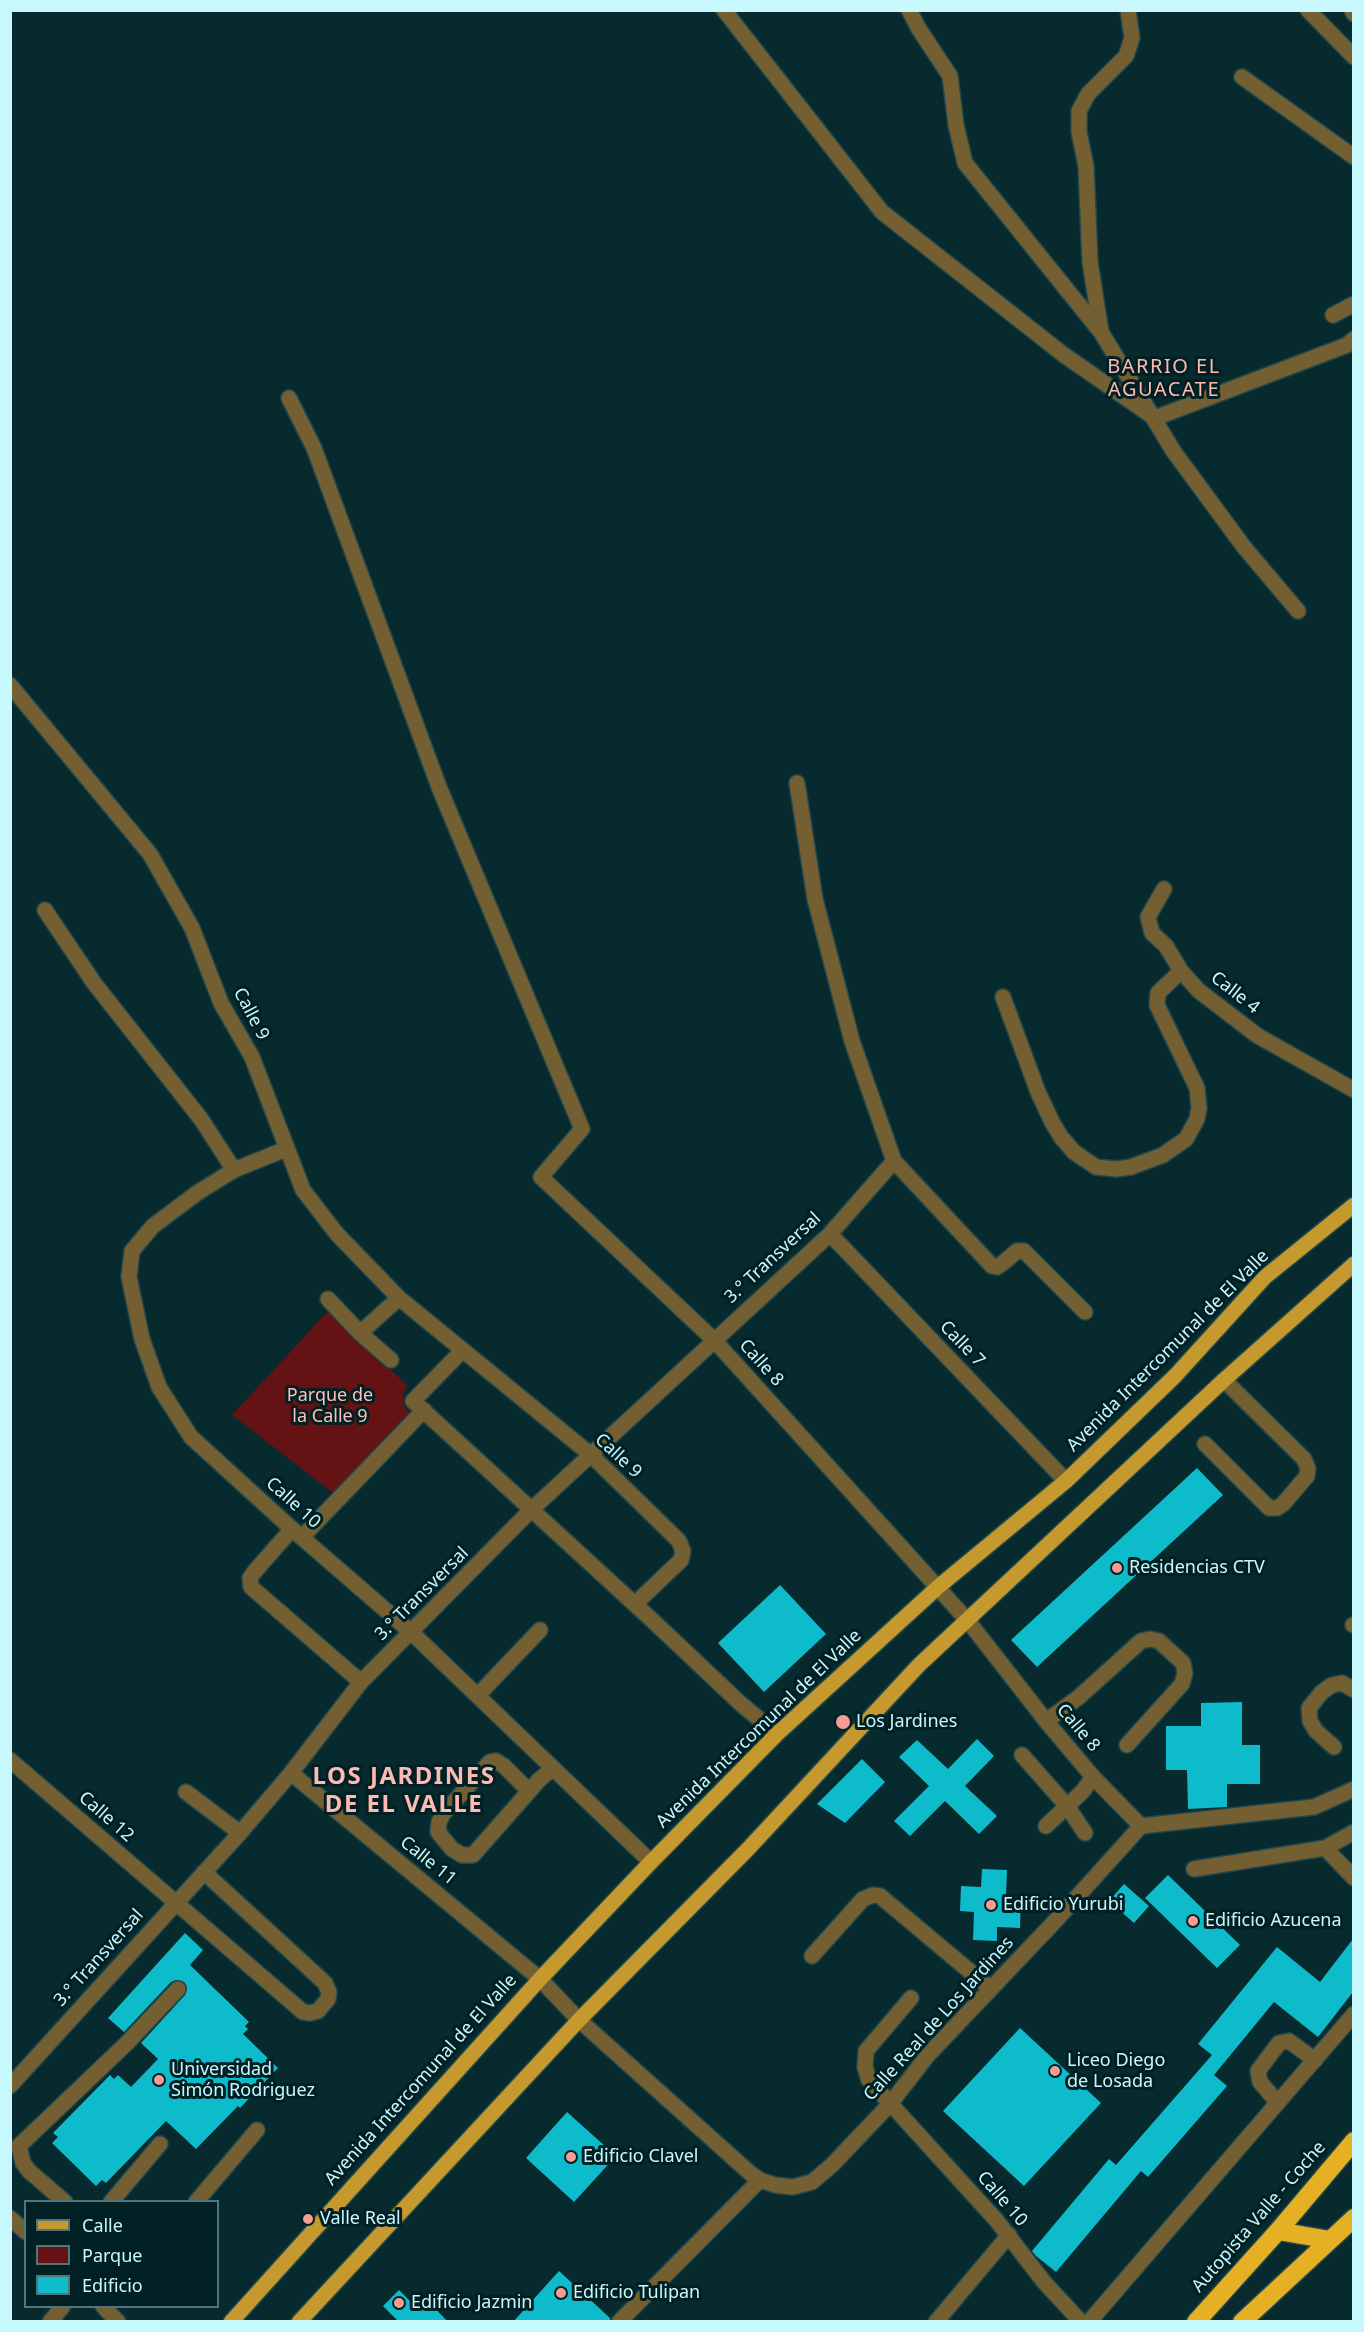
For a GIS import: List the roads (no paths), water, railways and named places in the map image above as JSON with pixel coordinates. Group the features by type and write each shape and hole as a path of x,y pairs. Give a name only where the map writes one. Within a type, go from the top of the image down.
{"highway":[{"name":"Autopista Valle - Coche","path":"1196,2322 1278,2231 1353,2141"},
{"path":"1242,2322 1353,2218"},
{"path":"1278,2231 1330,2240"}],"main road":[{"name":"Avenida Intercomunal de El Valle","path":"231,2322 540,1978 777,1734 938,1587 1066,1481 1175,1376 1265,1277 1353,1205"},
{"path":"299,2322 579,2020 748,1849 919,1665 1224,1380 1353,1264"}],"street":[{"path":"724,10 882,212 1064,355 1155,418"},
{"path":"909,10 950,76 956,125 965,163 1101,332 1174,452 1244,547 1298,611"},
{"path":"1101,332 1090,262 1086,166 1079,132 1079,111 1088,94 1126,56 1132,38 1128,10"},
{"path":"1308,10 1353,57"},
{"path":"1242,77 1353,157"},
{"path":"1333,315 1353,304"},
{"path":"1155,418 1347,345 1353,339"},
{"name":"Calle 8","path":"289,398 314,448 439,787 582,1129 541,1178 714,1340 968,1621 1046,1722 1093,1777 1141,1826"},
{"name":"Calle 9","path":"10,685 150,854 192,928 221,1003 252,1057 303,1190 337,1234 399,1299 590,1454 679,1541 683,1551 681,1560 635,1604"},
{"path":"797,783 815,899 852,1041 894,1161 992,1266 997,1267 1017,1251 1024,1251 1085,1312"},
{"name":"Calle 4","path":"1164,889 1148,917 1152,933 1166,946 1181,971 1199,991 1258,1036 1353,1090"},
{"path":"45,910 94,983 201,1119 234,1170"},
{"path":"1003,997 1038,1092 1062,1137 1074,1152 1096,1167 1116,1169 1131,1167 1163,1155 1186,1139 1197,1119 1199,1108 1197,1088 1157,1005 1158,993 1181,971"},
{"name":"Calle 10","path":"286,1149 234,1170 197,1193 153,1226 132,1251 129,1277 142,1339 159,1387 191,1437 412,1633 651,1862"},
{"name":"3.° Transversal","path":"10,2086 240,1833 291,1773 361,1682 412,1633 532,1509 830,1234 894,1161"},
{"name":"Calle 7","path":"830,1234 1066,1481"},
{"path":"328,1299 360,1333 391,1360"},
{"path":"360,1333 399,1299"},
{"path":"462,1351 413,1401 741,1704 777,1734"},
{"path":"1205,1444 1269,1508 1277,1508 1282,1504 1307,1476 1308,1469 1304,1459 1224,1380"},
{"path":"361,1682 251,1587 250,1578 255,1570 297,1533 424,1410"},
{"path":"478,1695 540,1630"},
{"path":"1046,1722 1079,1697 1141,1641 1150,1638 1159,1641 1182,1664 1185,1673 1182,1684 1127,1744"},
{"path":"1334,1747 1316,1731 1310,1721 1309,1708 1322,1692 1332,1685 1342,1683 1353,1689"},
{"path":"1022,1755 1067,1806 1085,1833"},
{"name":"Calle 12","path":"10,1760 303,2012 318,2011 328,1999 329,1992 325,1983 204,1872"},
{"path":"529,1791 504,1766 496,1761 490,1762 443,1814 438,1832 452,1849 462,1855 473,1855 529,1791 552,1769"},
{"name":"Calle 11","path":"291,1773 540,1978 579,2020"},
{"path":"1046,1826 1093,1777"},
{"path":"1141,1826 1305,1809 1353,1789"},
{"path":"186,1792 240,1833"},
{"name":"Calle Real de Los Jardines","path":"760,2180 793,2187 812,2182 832,2165 890,2104 928,2055 1141,1826"},
{"path":"1194,1869 1326,1848 1353,1832"},
{"path":"1326,1848 1353,1878"},
{"path":"812,1956 863,1899 873,1895 880,1896 991,1989"},
{"path":"63,2200 29,2171 23,2163 20,2146 127,2043 177,1989"},
{"name":"Calle 10","path":"910,1998 866,2051 864,2060 869,2080 1009,2235 1044,2282 1081,2322"},
{"path":"1089,2322 1353,2014"},
{"path":"579,2020 760,2180 619,2322"},
{"path":"1278,2103 1260,2082 1258,2071 1279,2043 1289,2041 1315,2060"},
{"path":"198,2200 257,2130"},
{"path":"113,2200 160,2144"},
{"path":"10,2218 24,2230"},
{"path":"936,2322 1009,2235"},
{"path":"50,2322 62,2308"},
{"path":"105,2308 118,2322"}],"place":[{"name":"Residencias CTV","path":"1117,1568"},
{"name":"Los Jardines","path":"843,1722"},
{"name":"Edificio Yurubi","path":"991,1905"},
{"name":"Edificio Azucena","path":"1193,1921"},
{"name":"Liceo Diego de Losada","path":"1055,2071"},
{"name":"Universidad Simón Rodriguez","path":"159,2080"},
{"name":"Edificio Clavel","path":"571,2157"},
{"name":"Valle Real","path":"308,2219"},
{"name":"Edificio Tulipan","path":"561,2293"},
{"name":"Edificio Jazmin","path":"399,2303"}],"district":[{"name":"BARRIO EL AGUACATE","path":"1164,378"},
{"name":"LOS JARDINES DE EL VALLE","path":"404,1791"}],"park label":[{"name":"Parque de la Calle 9","path":"330,1406"}]}
